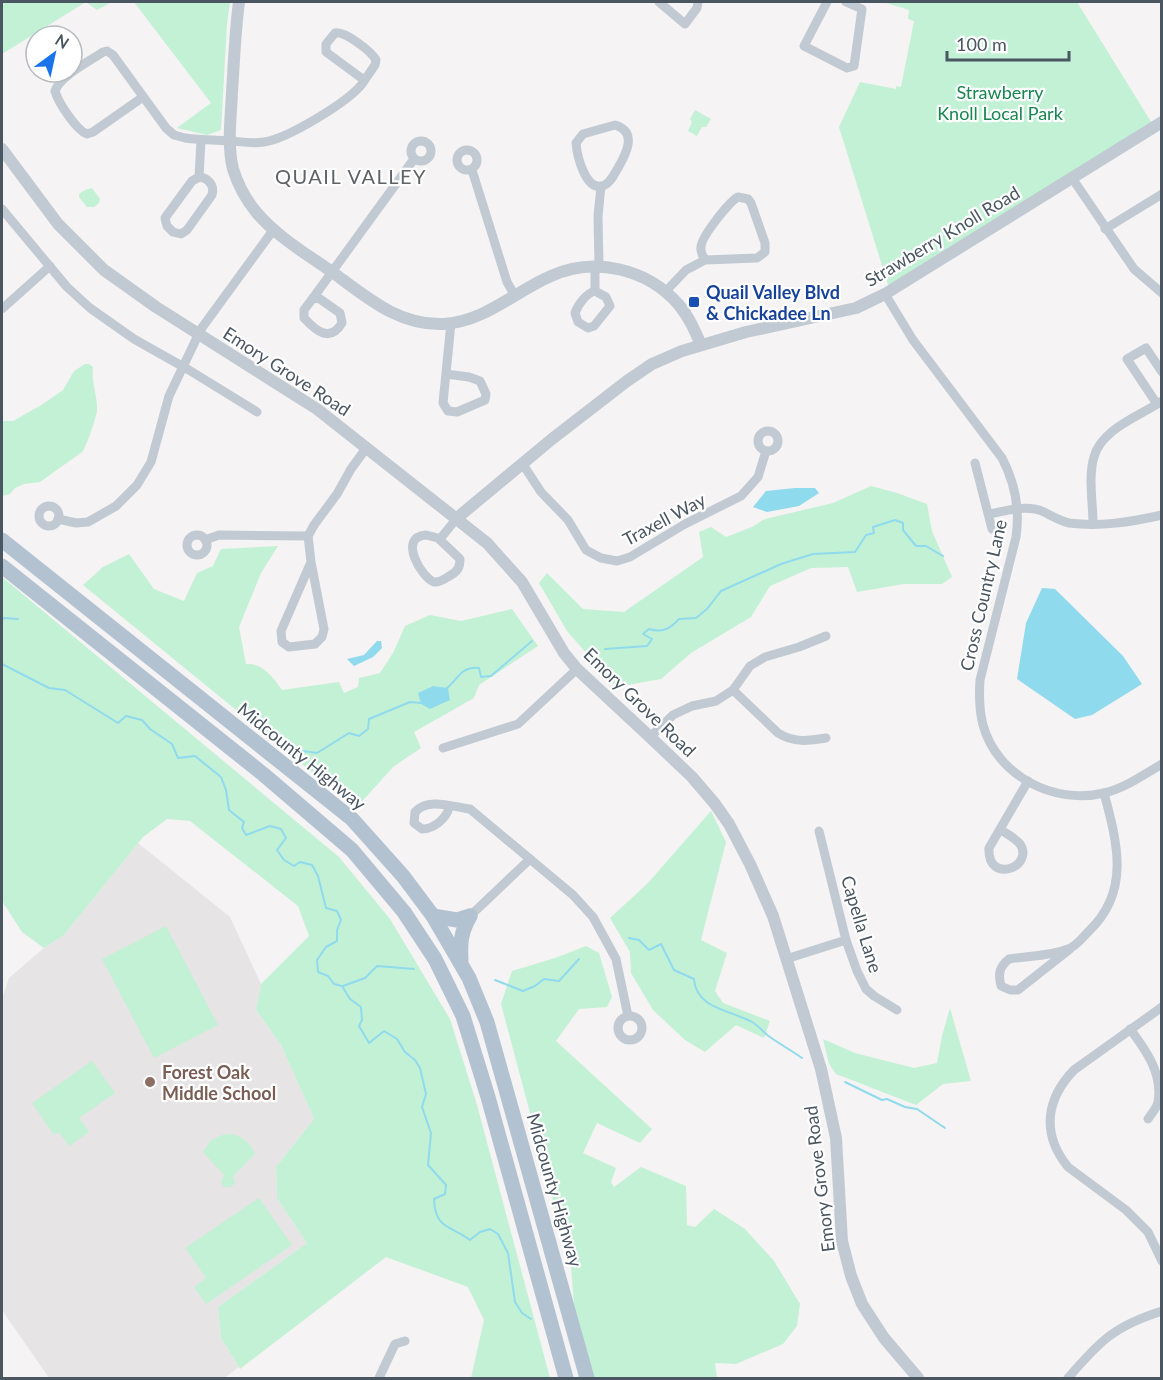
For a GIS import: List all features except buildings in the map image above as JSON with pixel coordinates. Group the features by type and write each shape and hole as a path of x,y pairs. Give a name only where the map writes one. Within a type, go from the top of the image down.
{"main road":[{"name":"Midcounty Highway","path":"2,540 352,819 403,876 433,916 462,963 487,1022 587,1378"},
{"path":"2,566 263,774 352,850 404,912 435,959 463,1016 567,1378"},
{"path":"433,916 457,920 470,916"},
{"path":"462,963 459,940 462,929 470,916"}],"street":[{"path":"239,2 230,141 233,169 243,193 257,213 274,229 378,305 394,314 423,323 451,323 479,316 558,273 575,268 597,266 636,275 665,292 686,314 701,345"},
{"path":"659,2 685,24 697,8 698,2"},
{"path":"826,2 804,46 846,68 854,66 862,9 846,2"},
{"path":"143,97 87,135 78,128 55,91 64,79 106,51 113,55 170,132 183,138 261,143 277,139 339,106 353,95 364,80 376,63 374,56 345,34 336,33 326,44 326,52 364,80"},
{"name":"Strawberry Knoll Road","path":"457,518 522,463 639,372 663,358 746,332 856,308 885,294 1161,122"},
{"path":"618,126 625,132 629,143 628,149 611,180 601,186 594,184 586,176 576,143 583,134 618,126"},
{"path":"199,177 201,140"},
{"name":"Emory Grove Road","path":"2,149 58,224 94,262 137,295 317,409 493,548 514,571 530,594 564,653 577,669 692,777 715,804 729,824 750,864 772,916 830,1105 836,1138 842,1241 851,1276 862,1304 884,1338 918,1378"},
{"path":"313,298 320,299 340,313 342,322 335,332 323,333 304,318 304,310 414,159"},
{"path":"472,170 507,282 515,296"},
{"path":"199,177 210,182 213,189 212,195 187,230 181,234 176,233 167,226 166,217 192,181 199,177"},
{"path":"1072,178 1134,269 1161,293"},
{"path":"595,291 601,186"},
{"path":"1105,229 1161,194"},
{"path":"665,292 683,272 705,260 757,258 764,254 765,243 748,199 741,196 732,200 704,239 701,250 705,260"},
{"path":"2,209 79,299 106,320 161,355 257,412"},
{"path":"58,519 76,523 88,522 116,506 132,490 149,465 166,404 198,334 274,229"},
{"path":"2,309 50,266"},
{"name":"Cross Country Lane","path":"885,294 913,340 1002,459 1012,483 1017,509 1016,537 980,680 979,703 984,727 994,749 1011,770 1028,782 1044,790 1064,795 1081,796 1104,793 1128,784 1161,764"},
{"path":"446,374 478,380 485,389 485,400 457,412 448,411 443,403 451,323"},
{"path":"1093,524 1092,468 1098,447 1117,428 1159,403 1127,359 1146,348 1161,372"},
{"path":"311,562 281,631 282,642 289,647 315,644 324,634 308,536 367,447"},
{"name":"Traxell Way","path":"522,463 541,492 568,520 584,548 594,556 613,561 630,557 686,524 741,496 760,475 766,451"},
{"name":"Cross Country Lane","path":"975,463 992,529"},
{"path":"989,514 1017,509 1035,509 1068,523 1093,524 1129,523 1161,516"},
{"path":"440,539 457,518"},
{"path":"205,540 219,535 308,536"},
{"path":"421,535 432,535 440,539 458,555 460,563 454,573 442,581 435,582 427,577 413,554 412,547 414,540 421,535"},
{"path":"650,736 673,715 692,706 716,701 733,690 750,666 765,657 826,636"},
{"path":"443,748 518,724 577,669"},
{"path":"733,690 785,738 801,741 826,738"},
{"path":"1000,830 1015,839 1023,853 1022,860 1008,870 999,869 992,864 989,857 990,848 1000,830 1028,782"},
{"path":"1070,949 1009,959 1002,964 999,972 1001,986 1010,990 1018,990 1029,983 1070,949 1092,929 1107,907 1118,869 1116,839 1104,793"},
{"path":"449,807 474,810 573,895 593,918 616,959 628,1016"},
{"name":"Capella Lane","path":"819,831 846,940 857,971 866,989 897,1010"},
{"path":"470,916 530,859"},
{"path":"786,959 846,940"},
{"path":"1161,1007 1074,1070 1063,1081 1053,1099 1050,1113 1052,1140 1061,1158 1068,1167 1126,1210 1148,1232 1161,1261"},
{"path":"1130,1029 1155,1062 1158,1071 1160,1087 1158,1102 1148,1119"},
{"path":"1068,1378 1104,1338 1135,1320 1161,1311"},
{"path":"379,1378 394,1344 405,1341"}],"shaded area":[{"name":"Forest Oak Middle School","path":"138,843 230,917 261,984 256,1010 281,1045 314,1119 276,1167 277,1198 307,1243 218,1307 221,1338 239,1367 224,1378 49,1378 2,1310 2,999 9,978 44,948 64,935"}],"green space":[{"path":"2,2 86,2 50,24 24,24 24,40 2,54"},
{"path":"86,2 112,2 97,10"},
{"path":"134,2 230,2 221,130 207,135 177,128 211,103"},
{"name":"Strawberry Knoll Local Park","path":"883,2 1077,2 1153,125 889,288 839,127 860,82 896,89 896,86 901,87 914,21 908,19 909,10"},
{"path":"695,110 711,119 706,127 702,127 697,136 688,131 692,122 690,119"},
{"path":"92,188 100,199 99,203 94,207 87,207 79,194"},
{"path":"85,364 93,367 97,411 84,449 40,482 24,484 15,488 10,494 2,496 2,421 13,421 43,404 63,390 74,371"},
{"path":"871,486 927,504 932,531 952,577 942,584 904,584 857,592 848,567 811,568 770,586 751,617 691,653 661,679 616,687 567,631 539,583 547,573 583,609 624,612 703,557 699,532 711,527 726,537 752,527 765,519 833,503"},
{"path":"278,546 261,573 239,627 246,664 262,668 282,690 339,682 344,693 358,687 359,678 380,673 393,653 405,626 430,615 461,621 512,609 538,646 479,685 474,698 414,732 421,748 393,767 356,808 83,585 103,567 129,554 154,589 184,601 197,573 213,566 221,549"},
{"path":"2,577 339,857 390,919 450,1019 477,1105 550,1378 471,1378 484,1320 468,1287 386,1257 240,1369 221,1338 218,1307 307,1243 277,1198 276,1167 314,1119 281,1045 256,1010 261,984 309,936 298,906 190,821 167,819 143,837 64,935 44,948 22,932 2,901"},
{"path":"711,811 726,842 701,940 727,953 715,991 723,1003 770,1021 764,1038 736,1025 705,1052 685,1040 653,1010 631,973 630,952 610,918 648,883"},
{"path":"166,926 218,1025 154,1058 102,959"},
{"path":"586,946 599,953 612,997 607,1007 579,1009 556,1041 652,1129 640,1143 597,1123 583,1153 616,1168 611,1182 614,1187 641,1167 686,1186 687,1225 695,1227 714,1209 745,1229 774,1261 800,1304 797,1326 783,1344 736,1364 715,1363 717,1378 587,1378 577,1341 571,1267 501,1004 512,971"},
{"path":"950,1008 971,1081 943,1084 916,1105 836,1074 829,1064 823,1039 855,1053 914,1068 937,1063"},
{"path":"92,1061 115,1093 79,1118 89,1132 69,1146 59,1132 54,1135 32,1103"},
{"path":"225,1134 243,1139 255,1154 233,1176 235,1183 231,1187 224,1187 221,1182 224,1175 203,1152 211,1140"},
{"path":"259,1198 292,1245 206,1304 194,1287 206,1278 185,1248"}],"water":[{"path":"815,488 819,493 799,506 767,512 753,507 766,491"},
{"path":"1042,588 1055,589 1123,656 1142,684 1092,715 1075,719 1017,679 1026,623"},
{"path":"377,641 381,641 382,648 373,657 354,666 347,659 364,655"},
{"path":"433,686 448,688 450,700 430,709 421,704 418,693"}],"waterway":[{"path":"605,649 647,646 652,639 643,634 649,629 662,630 669,628 679,619 696,618 707,609 721,591 781,564 813,554 855,552 866,535 874,533 873,527 895,520 903,523 903,530 916,546 926,546 943,556"},
{"path":"2,620 4,618 18,619"},
{"path":"447,688 468,669 479,668 481,677 491,676 532,641"},
{"path":"2,664 49,688 65,690 118,723 126,716 142,720 150,729 172,744 178,758 195,756 221,777 229,810 244,822 242,828 246,835 270,826 281,829 286,838 277,850 284,860 294,866 300,862 312,865 318,876 326,908 337,911 341,920 337,930 337,941 326,947 317,960 318,972 328,976 334,984 342,986 350,999 361,1007 362,1020 359,1026 369,1043 384,1031 397,1039 405,1052 415,1060 420,1068 426,1094 422,1107 431,1133 428,1165 446,1185 445,1194 434,1199 437,1216 445,1225 470,1240 480,1232 490,1229 498,1234 508,1253 515,1302 522,1313 531,1319"},
{"path":"295,750 317,753 349,733 359,736 368,729 369,719 410,702 421,703"},
{"path":"629,938 639,940 649,950 661,944 674,970 694,979 696,989 708,1003 752,1022 802,1058"},
{"path":"495,980 523,991 544,979 559,981 579,959"},
{"path":"343,986 365,978 377,966 414,969"},
{"path":"845,1082 882,1100 887,1099 905,1107 917,1109 945,1128"}],"place":[{"name":"Quail Valley Blvd & Chickadee Ln","path":"694,302"},
{"name":"Forest Oak Middle School","path":"150,1082"}],"district":[{"name":"QUAIL VALLEY","path":"351,176"}]}
